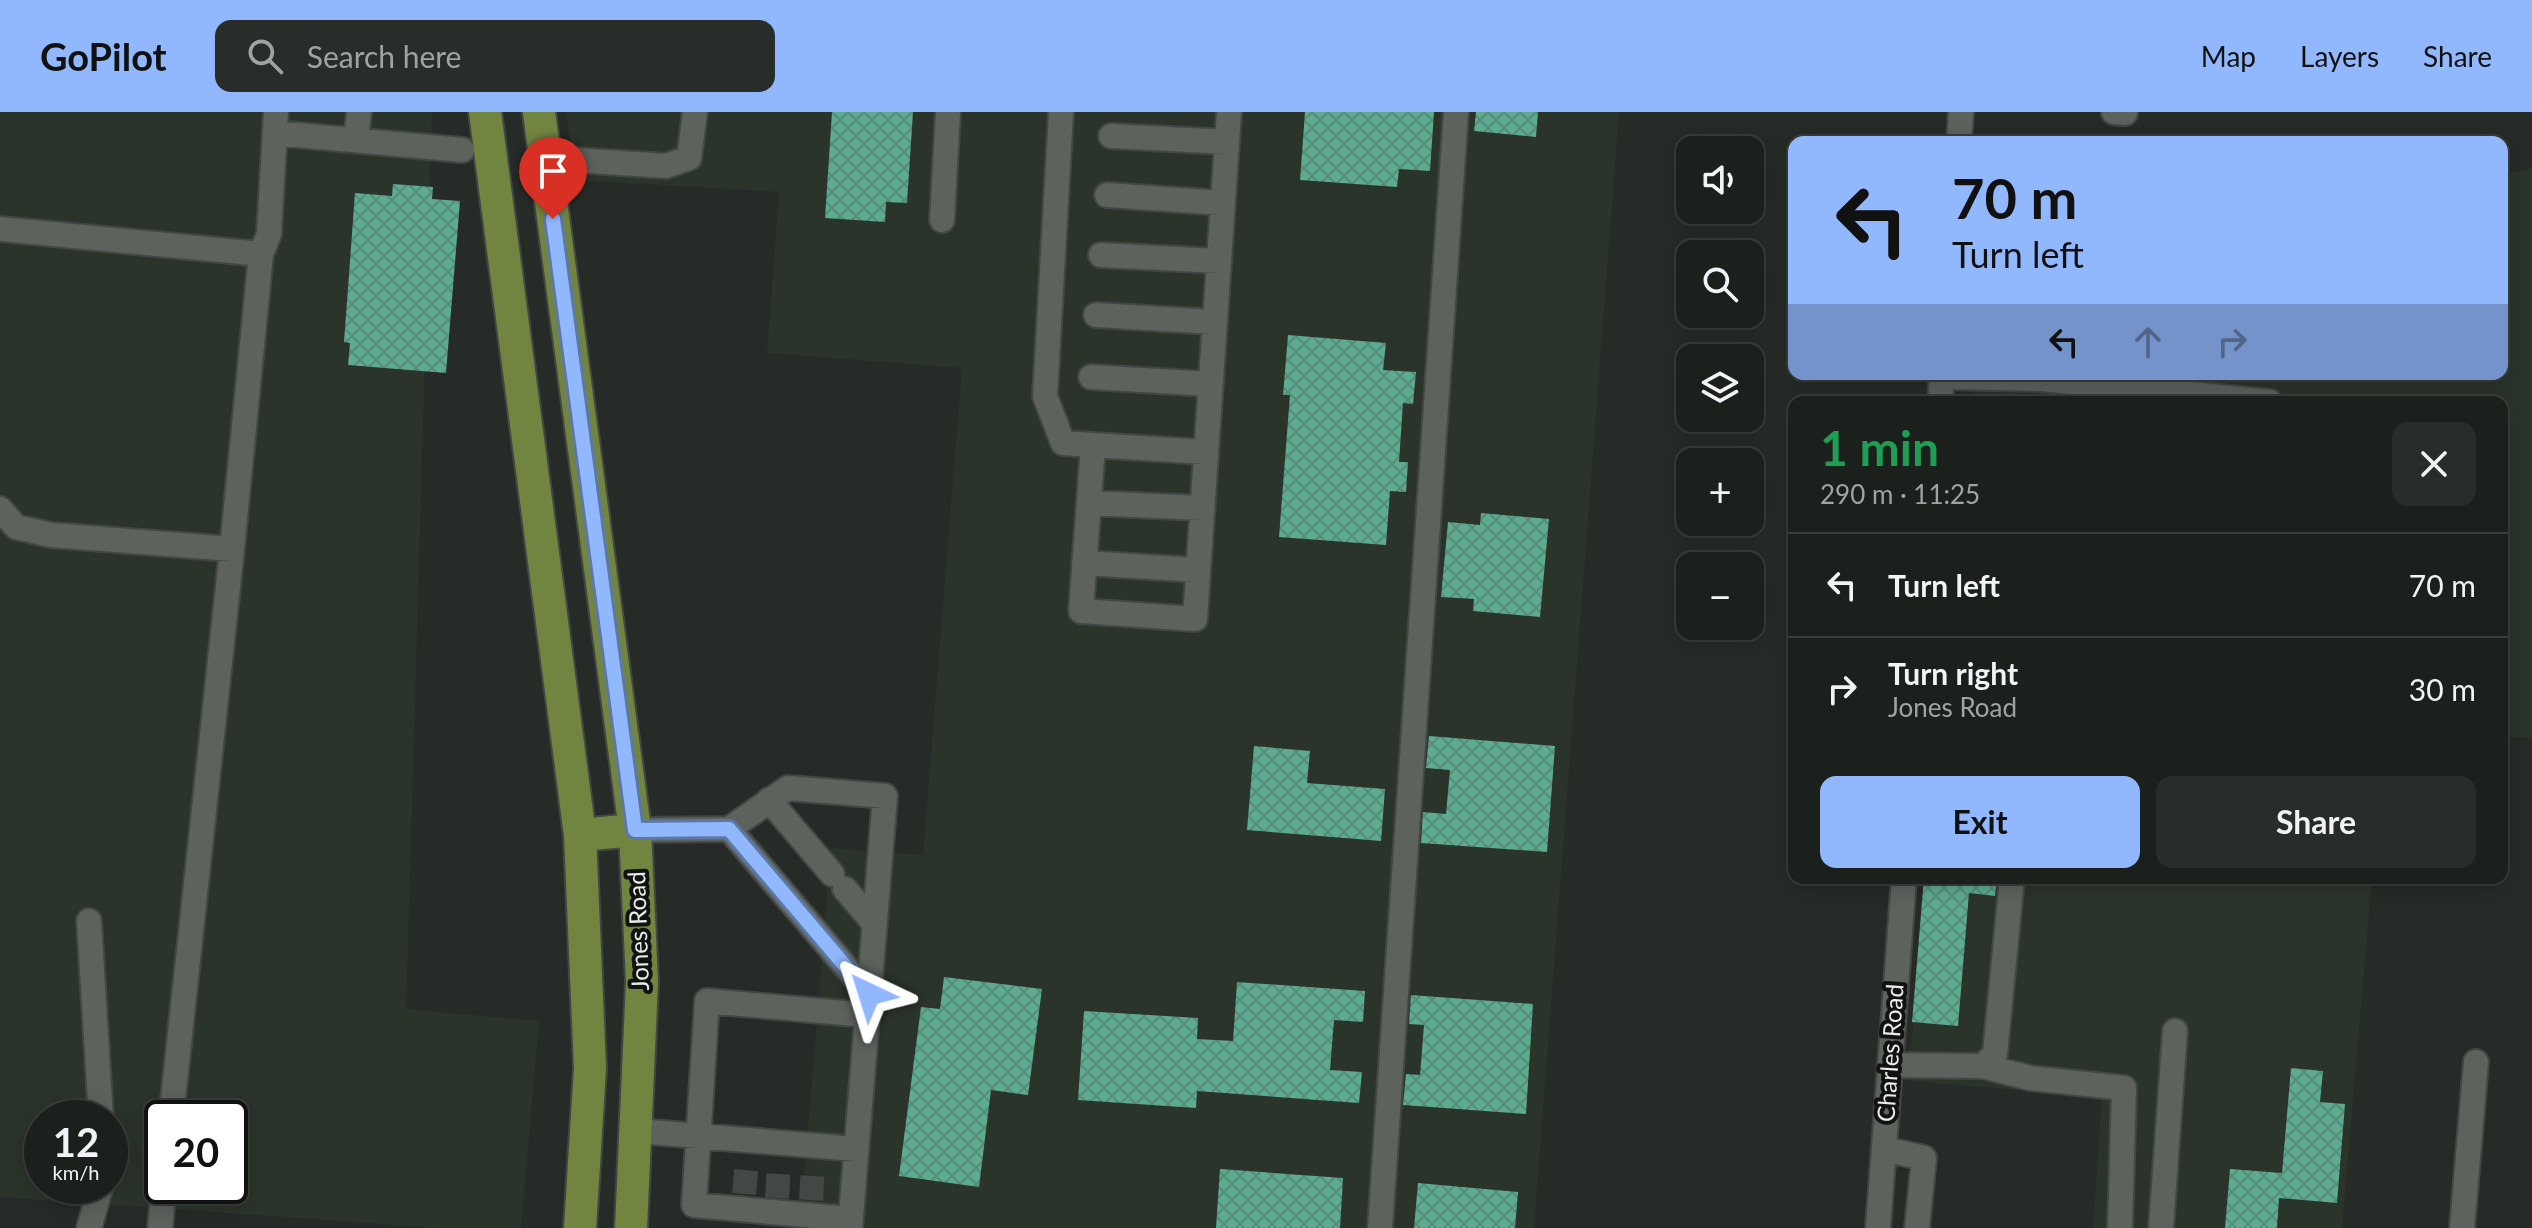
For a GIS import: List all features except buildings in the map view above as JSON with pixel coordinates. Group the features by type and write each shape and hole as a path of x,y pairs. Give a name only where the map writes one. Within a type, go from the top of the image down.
{"main road":[{"path":"485,112 580,835 590,1068 580,1228"},
{"name":"Jones Road","path":"539,112 635,830 642,982 638,1131 631,1228"},
{"path":"580,835 635,830"}],"street":[{"path":"356,140 359,112"},
{"path":"545,158 666,166 689,158 695,112"},
{"path":"942,220 948,112"},
{"path":"1061,112 1045,396 1063,443 1205,452"},
{"path":"1093,445 1081,611 1195,619 1229,112"},
{"path":"1380,1228 1456,112"},
{"path":"1959,136 1961,112"},
{"path":"2114,112 2125,113"},
{"path":"173,1100 261,254 269,234 275,122 356,140 462,150"},
{"path":"1111,136 1227,142"},
{"path":"1107,195 1223,203"},
{"path":"0,229 261,254"},
{"path":"1101,255 1219,261"},
{"path":"1096,315 1214,322"},
{"path":"1091,377 1210,384"},
{"path":"2052,380 2211,396"},
{"path":"1089,503 1202,508"},
{"path":"0,509 16,527 51,535 232,549"},
{"path":"1084,563 1198,570"},
{"path":"635,830 729,829 788,788 885,796 874,923 868,1005 850,1223 810,1208 744,1202 694,1205 707,1001 868,1005"},
{"path":"769,800 874,923"},
{"path":"729,829 868,1005"},
{"name":"Charles Road","path":"1878,1228 1904,884"},
{"path":"1983,1066 1995,1054 2011,884"},
{"path":"89,921 100,1100"},
{"path":"2161,1228 2175,1031"},
{"path":"2462,1228 2476,1062"},
{"path":"1890,1065 1983,1066 2030,1078 2124,1088 2120,1228"},
{"path":"638,1131 698,1136 748,1150 814,1156 856,1149"},
{"path":"1884,1149 1924,1158 1917,1228"},
{"path":"89,1228 96,1204"},
{"path":"160,1228 162,1204"}],"shaded area":[{"path":"0,112 432,112 406,1009 539,1021 521,1228 442,1228 100,1204 128,1204 128,1100 24,1100 24,1199 0,1197"},
{"path":"566,112 1619,112 1534,1228 800,1228 831,848 923,855 962,368 767,353 779,192 575,180"},
{"path":"2532,169 2532,738 2508,736 2508,396 1973,396 1975,380 2508,380 2508,173"},
{"path":"1924,884 2371,884 2342,1228 2093,1228 2102,1097 1909,1081"}],"tunnel":[{"path":"744,1194 747,1161"},
{"path":"777,1198 779,1162"},
{"path":"811,1200 813,1166"}],"route":[{"path":"553,219 635,830 729,829 869,994"}]}
